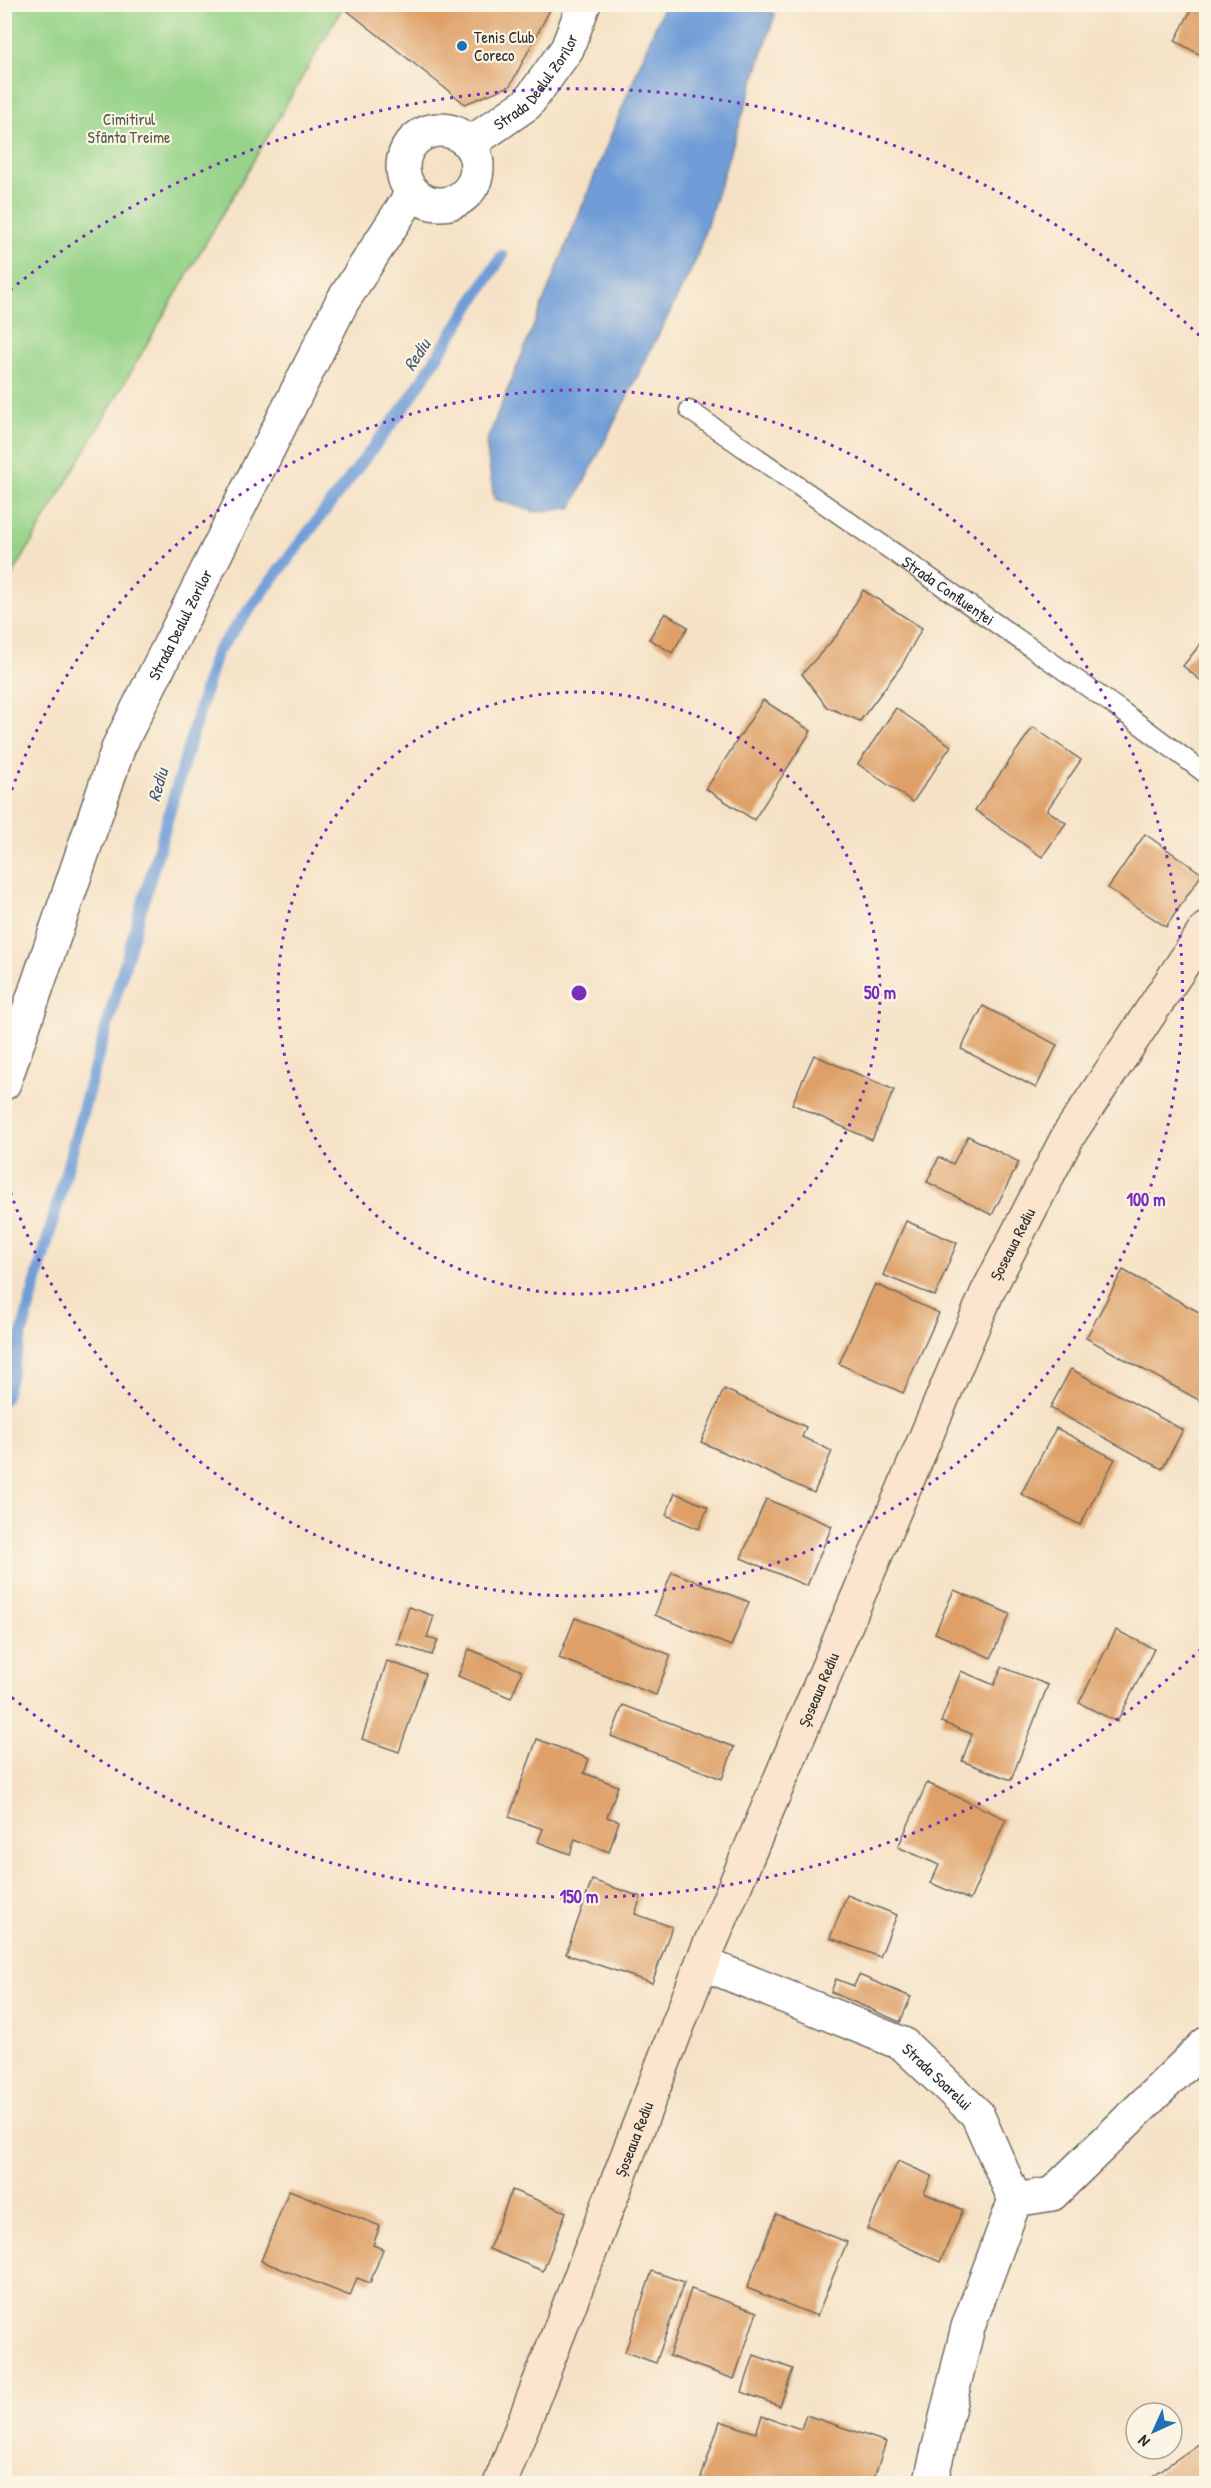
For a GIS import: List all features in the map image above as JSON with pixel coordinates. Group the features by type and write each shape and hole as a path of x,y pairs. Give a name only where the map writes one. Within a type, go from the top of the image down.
{"main road":[{"name":"Șoseaua Rediu","path":"500,2484 702,1963 987,1293 1068,1136 1206,929"}],"street":[{"name":"Strada Dealul Zorilor","path":"469,144 527,104 567,49 584,4"},
{"path":"437,130 449,131 469,144 477,167 468,190 459,198 447,203 435,203 423,200 413,192 403,171 403,159 415,139 437,130"},
{"name":"Strada Dealul Zorilor","path":"4,1083 119,746 342,302 413,192"},
{"name":"Strada Soarelui","path":"702,1963 903,2044 977,2114 1015,2200"},
{"path":"930,2484 968,2327 1015,2200 1052,2194 1206,2044"}],"lane":[{"name":"Strada Confluenței","path":"689,410 1119,709 1206,774"}],"green space":[{"name":"Cimitirul Sfânta Treime","path":"5,4 339,4 343,7 5,588"}],"water":[{"path":"664,5 760,5 775,14 695,262 571,508 535,512 494,499 486,443"}],"building":[{"name":"Tenis Club Coreco","path":"339,4 553,4 510,86 465,104"},
{"path":"1194,4 1206,4 1206,58 1175,41"},
{"path":"863,590 922,628 902,665 860,721 827,707 802,674 838,634"},
{"path":"665,613 688,627 672,653 649,639"},
{"path":"1206,637 1206,685 1183,666"},
{"path":"763,700 811,731 754,820 706,789"},
{"path":"896,708 951,746 913,802 858,764"},
{"path":"1033,727 1081,760 1047,810 1066,823 1042,857 975,810"},
{"path":"1145,834 1202,874 1166,927 1108,888"},
{"path":"983,1006 1057,1045 1036,1088 961,1049"},
{"path":"814,1055 894,1090 872,1140 792,1104"},
{"path":"968,1136 1019,1162 992,1215 927,1182 939,1157 953,1164"},
{"path":"906,1221 957,1243 935,1296 883,1275"},
{"path":"1123,1270 1206,1316 1206,1404 1086,1338"},
{"path":"875,1284 939,1313 903,1393 839,1364"},
{"path":"1071,1369 1183,1430 1162,1469 1050,1408"},
{"path":"724,1389 806,1427 802,1437 832,1451 814,1493 701,1442"},
{"path":"1056,1428 1115,1459 1080,1525 1021,1494"},
{"path":"675,1493 708,1507 699,1529 666,1515"},
{"path":"766,1499 832,1526 807,1586 741,1558"},
{"path":"672,1572 749,1602 731,1646 655,1615"},
{"path":"954,1590 1010,1614 991,1658 935,1633"},
{"path":"409,1607 434,1616 427,1637 438,1640 432,1655 397,1644"},
{"path":"575,1618 671,1655 656,1695 559,1658"},
{"path":"1116,1630 1154,1649 1117,1722 1079,1703"},
{"path":"469,1649 522,1671 511,1698 458,1676"},
{"path":"387,1661 426,1674 399,1752 362,1739"},
{"path":"1002,1667 1048,1685 1011,1780 962,1761 972,1734 941,1722 961,1671 994,1685"},
{"path":"623,1705 734,1747 722,1779 611,1736"},
{"path":"537,1739 589,1759 584,1773 618,1786 607,1817 619,1821 609,1852 575,1839 570,1854 538,1842 543,1829 509,1817"},
{"path":"927,1783 1006,1819 970,1900 931,1883 939,1865 898,1847"},
{"path":"592,1880 641,1897 635,1914 672,1927 652,1983 566,1954"},
{"path":"847,1895 897,1915 880,1957 830,1938"},
{"path":"859,1975 911,1997 900,2022 831,1992 836,1979 854,1986"},
{"path":"898,2161 932,2176 924,2193 963,2210 940,2262 867,2229"},
{"path":"289,2190 380,2226 373,2245 383,2249 370,2283 357,2278 350,2296 261,2261"},
{"path":"512,2190 566,2212 543,2271 489,2249"},
{"path":"776,2214 847,2242 817,2316 747,2288"},
{"path":"652,2271 684,2282 656,2363 625,2352"},
{"path":"691,2289 757,2312 734,2379 669,2356"},
{"path":"754,2355 793,2369 780,2406 742,2392"},
{"path":"806,2415 886,2442 872,2484 699,2484 720,2421 756,2433 762,2416 801,2429"},
{"path":"1206,2439 1206,2484 1141,2484 1174,2461 1184,2461 1184,2454"}],"waterway":[{"name":"Rediu","path":"4,1399 94,1070 216,653 408,402 502,256"}],"place":[{"name":"Tenis Club Coreco","path":"462,46"}]}
